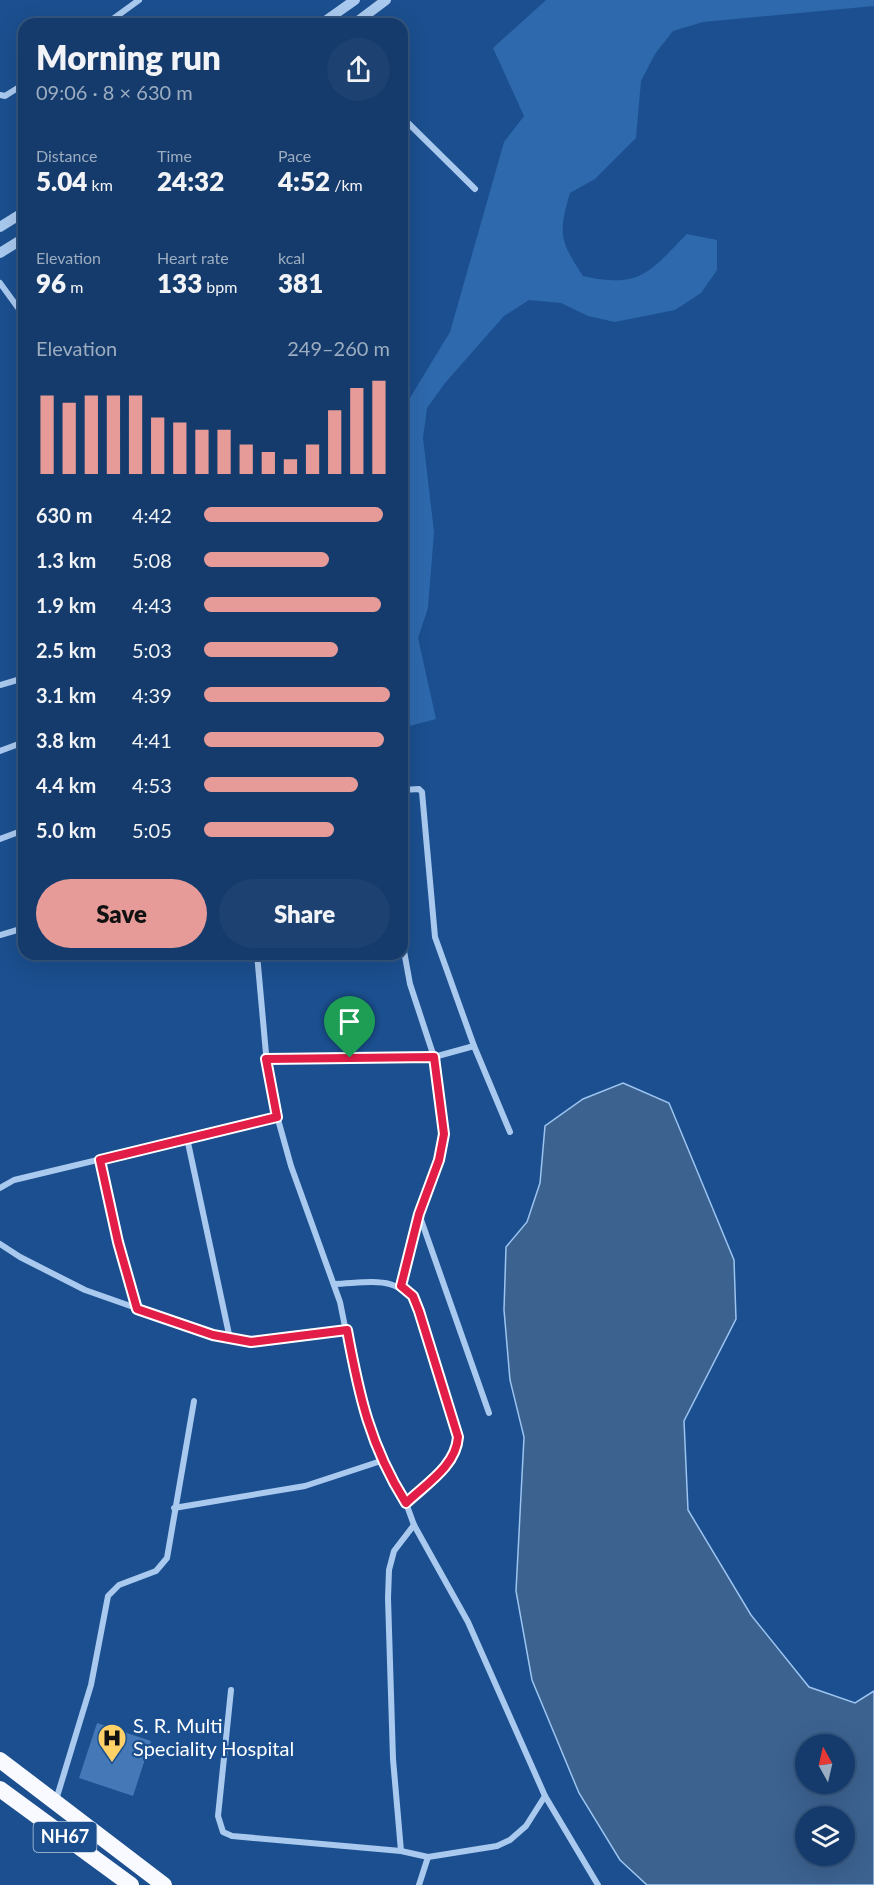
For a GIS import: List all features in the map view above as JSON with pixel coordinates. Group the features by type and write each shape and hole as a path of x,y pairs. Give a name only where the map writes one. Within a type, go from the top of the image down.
{"highway":[{"name":"NH67","path":"0,1760 164,1885"},
{"name":"NH67","path":"0,1789 131,1885"}],"street":[{"path":"114,18 139,0"},
{"path":"330,18 355,0"},
{"path":"362,18 384,1"},
{"path":"0,95 5,96 18,88"},
{"path":"408,123 475,189"},
{"path":"0,227 18,216"},
{"path":"0,253 18,242"},
{"path":"0,283 18,308"},
{"path":"0,685 18,680"},
{"path":"0,751 18,744"},
{"path":"408,790 419,789 422,792 435,937 474,1046 510,1132"},
{"path":"0,839 18,832"},
{"path":"0,935 18,930"},
{"path":"258,960 266,1059 277,1117 291,1166 334,1284 347,1330 358,1391 381,1461 406,1503 414,1525 468,1622 545,1797 598,1885"},
{"path":"401,1286 419,1214 439,1160 444,1134 434,1057 410,984 406,960"},
{"path":"266,1059 434,1057 474,1046"},
{"path":"0,1188 14,1180 277,1117"},
{"path":"187,1138 230,1339"},
{"path":"100,1160 118,1242 137,1309"},
{"path":"419,1214 489,1413"},
{"path":"0,1244 20,1257 85,1290 230,1339 251,1342 271,1341 347,1330"},
{"path":"334,1284 378,1283 401,1286 413,1296 419,1311 458,1437 457,1448 451,1460 406,1503"},
{"path":"55,1802 91,1685 108,1596 119,1585 163,1566 167,1558 194,1401"},
{"path":"174,1508 305,1486 381,1461"},
{"path":"401,1851 393,1759 389,1579 394,1551 414,1525"},
{"path":"231,1690 218,1816 223,1832 232,1836 401,1851 428,1857 497,1846 510,1840 526,1826 545,1797"},
{"path":"419,1885 428,1857"}],"shaded area":[{"path":"546,0 874,0 874,6 703,22 673,31 655,54 641,81 636,138 595,179 570,193 564,218 563,237 583,276 618,280 642,274 653,267 687,234 717,240 717,270 701,293 675,310 615,322 588,316 561,303 529,300 504,316 445,383 427,408 423,438 434,532 428,608 418,638 436,719 408,726 408,401 450,332 504,142 524,116 493,48"},
{"path":"623,1083 669,1103 734,1260 736,1319 684,1421 688,1510 751,1615 809,1687 855,1703 874,1691 874,1885 647,1885 620,1860 579,1793 532,1680 516,1591 524,1437 510,1380 504,1310 506,1247 527,1222 540,1183 545,1126 583,1099"}],"building":[{"path":"97,1723 151,1741 133,1796 79,1778"}],"place":[{"name":"S. R. Multi Speciality Hospital","path":"112,1764"}],"route":[{"path":"434,1057 444,1134 439,1160 419,1214 401,1286 413,1296 419,1311 454,1418 458,1437 457,1448 451,1460 406,1503 381,1461 371,1436 358,1391 347,1330 251,1342 213,1335 137,1309 118,1242 100,1160 277,1117 269,1087 266,1059 350,1058 434,1057"}]}
